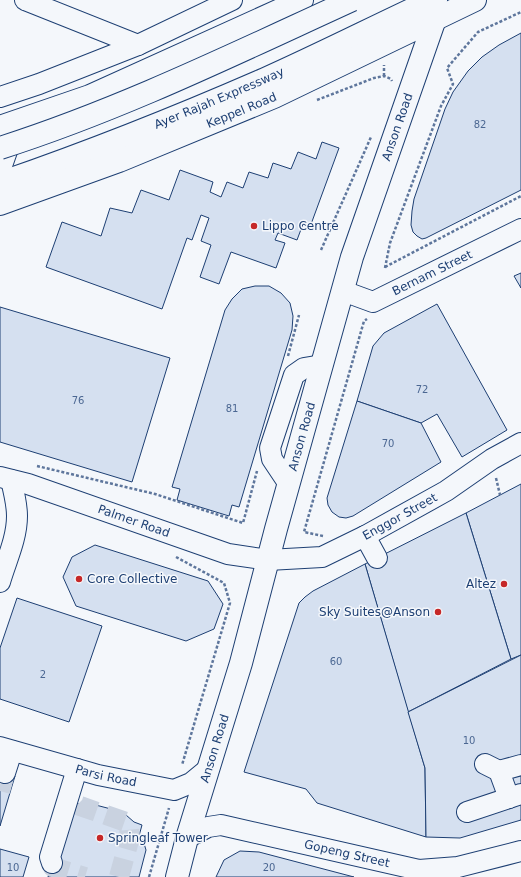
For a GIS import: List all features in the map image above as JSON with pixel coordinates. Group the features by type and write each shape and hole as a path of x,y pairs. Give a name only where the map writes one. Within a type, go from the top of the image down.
{"highway":[{"path":"0,168 8,124 90,96 302,0"},
{"path":"0,148 99,113 165,86 352,0"},
{"name":"Keppel Road","path":"0,204 119,161 274,97 434,6 466,1"},
{"name":"Ayer Rajah Expressway","path":"0,182 112,142 183,114 328,50 434,6"},
{"name":"Anson Road","path":"177,877 187,838 241,663 288,483 352,257 434,6"}],"street":[{"path":"25,0 138,45"},
{"path":"0,97 39,84 138,45 232,0"},
{"name":"Bernam Street","path":"343,291 373,302 521,229"},
{"name":"Enggor Street","path":"268,560 322,557 365,536 446,491 492,459 521,443"},
{"path":"0,582 16,532 16,508 14,493 5,479"},
{"name":"Palmer Road","path":"5,479 28,484 228,554 268,560"},
{"path":"365,536 377,558"},
{"path":"5,773 6,749"},
{"name":"Parsi Road","path":"6,749 98,775 174,790 191,783 208,769"},
{"path":"467,812 481,817 500,811 515,796 492,768 521,765"},
{"path":"52,863 50,857 77,769"},
{"path":"78,804 75,798 82,783 98,775"},
{"name":"Gopeng Street","path":"200,795 207,813 221,825"},
{"name":"Gopeng Street","path":"187,838 208,827 221,825 419,870 458,867 521,851"}],"path":[{"path":"521,12 478,32 447,68 453,84 441,106 390,243 385,268 521,196"},
{"path":"316,101 379,77 384,76 391,79 394,84"},
{"path":"321,250 371,137"},
{"path":"304,532 364,321 371,318"},
{"path":"31,464 155,494 243,523"},
{"path":"173,556 224,583 230,603 182,766"},
{"path":"149,877 169,808"}],"building":[{"path":"521,33 521,190 422,239 413,232 411,225 414,199 445,109 453,92 468,71 482,57 499,45"},
{"name":"Lippo Centre","path":"322,142 339,148 310,227 303,224 297,240 278,233 275,240 285,243 276,268 231,252 219,284 200,277 211,245 201,241 209,218 201,215 192,240 187,238 162,309 46,267 62,222 101,236 110,208 132,213 141,190 169,200 180,170 213,182 210,192 221,197 227,182 243,188 249,172 268,178 273,163 291,169 298,152 316,159"},
{"path":"521,273 521,288 514,276"},
{"path":"255,286 269,286 281,293 290,303 293,316 292,330 239,507 232,505 229,516 177,500 180,489 172,487 225,310 232,299 242,289"},
{"path":"437,304 507,430 462,457 437,414 421,423 357,401 373,346 384,333"},
{"path":"0,307 170,358 132,482 0,442"},
{"path":"357,401 421,423 441,462 353,516 346,518 339,517 332,512 328,505 327,498"},
{"name":"Altez","path":"521,484 521,655 511,659 466,513"},
{"name":"Sky Suites@Anson","path":"466,513 511,659 408,712 365,564"},
{"path":"95,545 208,581 223,604 214,629 186,641 76,606 63,577 72,557"},
{"path":"365,564 425,768 426,837 317,803 306,789 244,772 299,603 313,591"},
{"path":"17,598 102,626 69,722 0,699 0,648"},
{"path":"521,655 521,820 460,838 426,837 425,768 408,712"},
{"path":"0,772 15,776 0,826"},
{"name":"Springleaf Tower","path":"69,801 88,807 88,803 111,809 109,814 114,816 116,810 126,815 134,822 142,825 139,836 143,840 146,850 139,877 48,877"},
{"path":"0,849 29,857 23,877 0,877"},
{"path":"240,851 259,852 354,877 216,877 224,860"}],"tunnel":[{"path":"0,791 5,773"},
{"path":"78,804 126,822 129,828 130,837 119,877"},
{"path":"52,863 53,867 85,877"}],"place":[{"name":"Lippo Centre","path":"254,226"},
{"name":"Core Collective","path":"79,579"},
{"name":"Altez","path":"504,584"},
{"name":"Sky Suites@Anson","path":"438,612"},
{"name":"Springleaf Tower","path":"100,838"}]}
